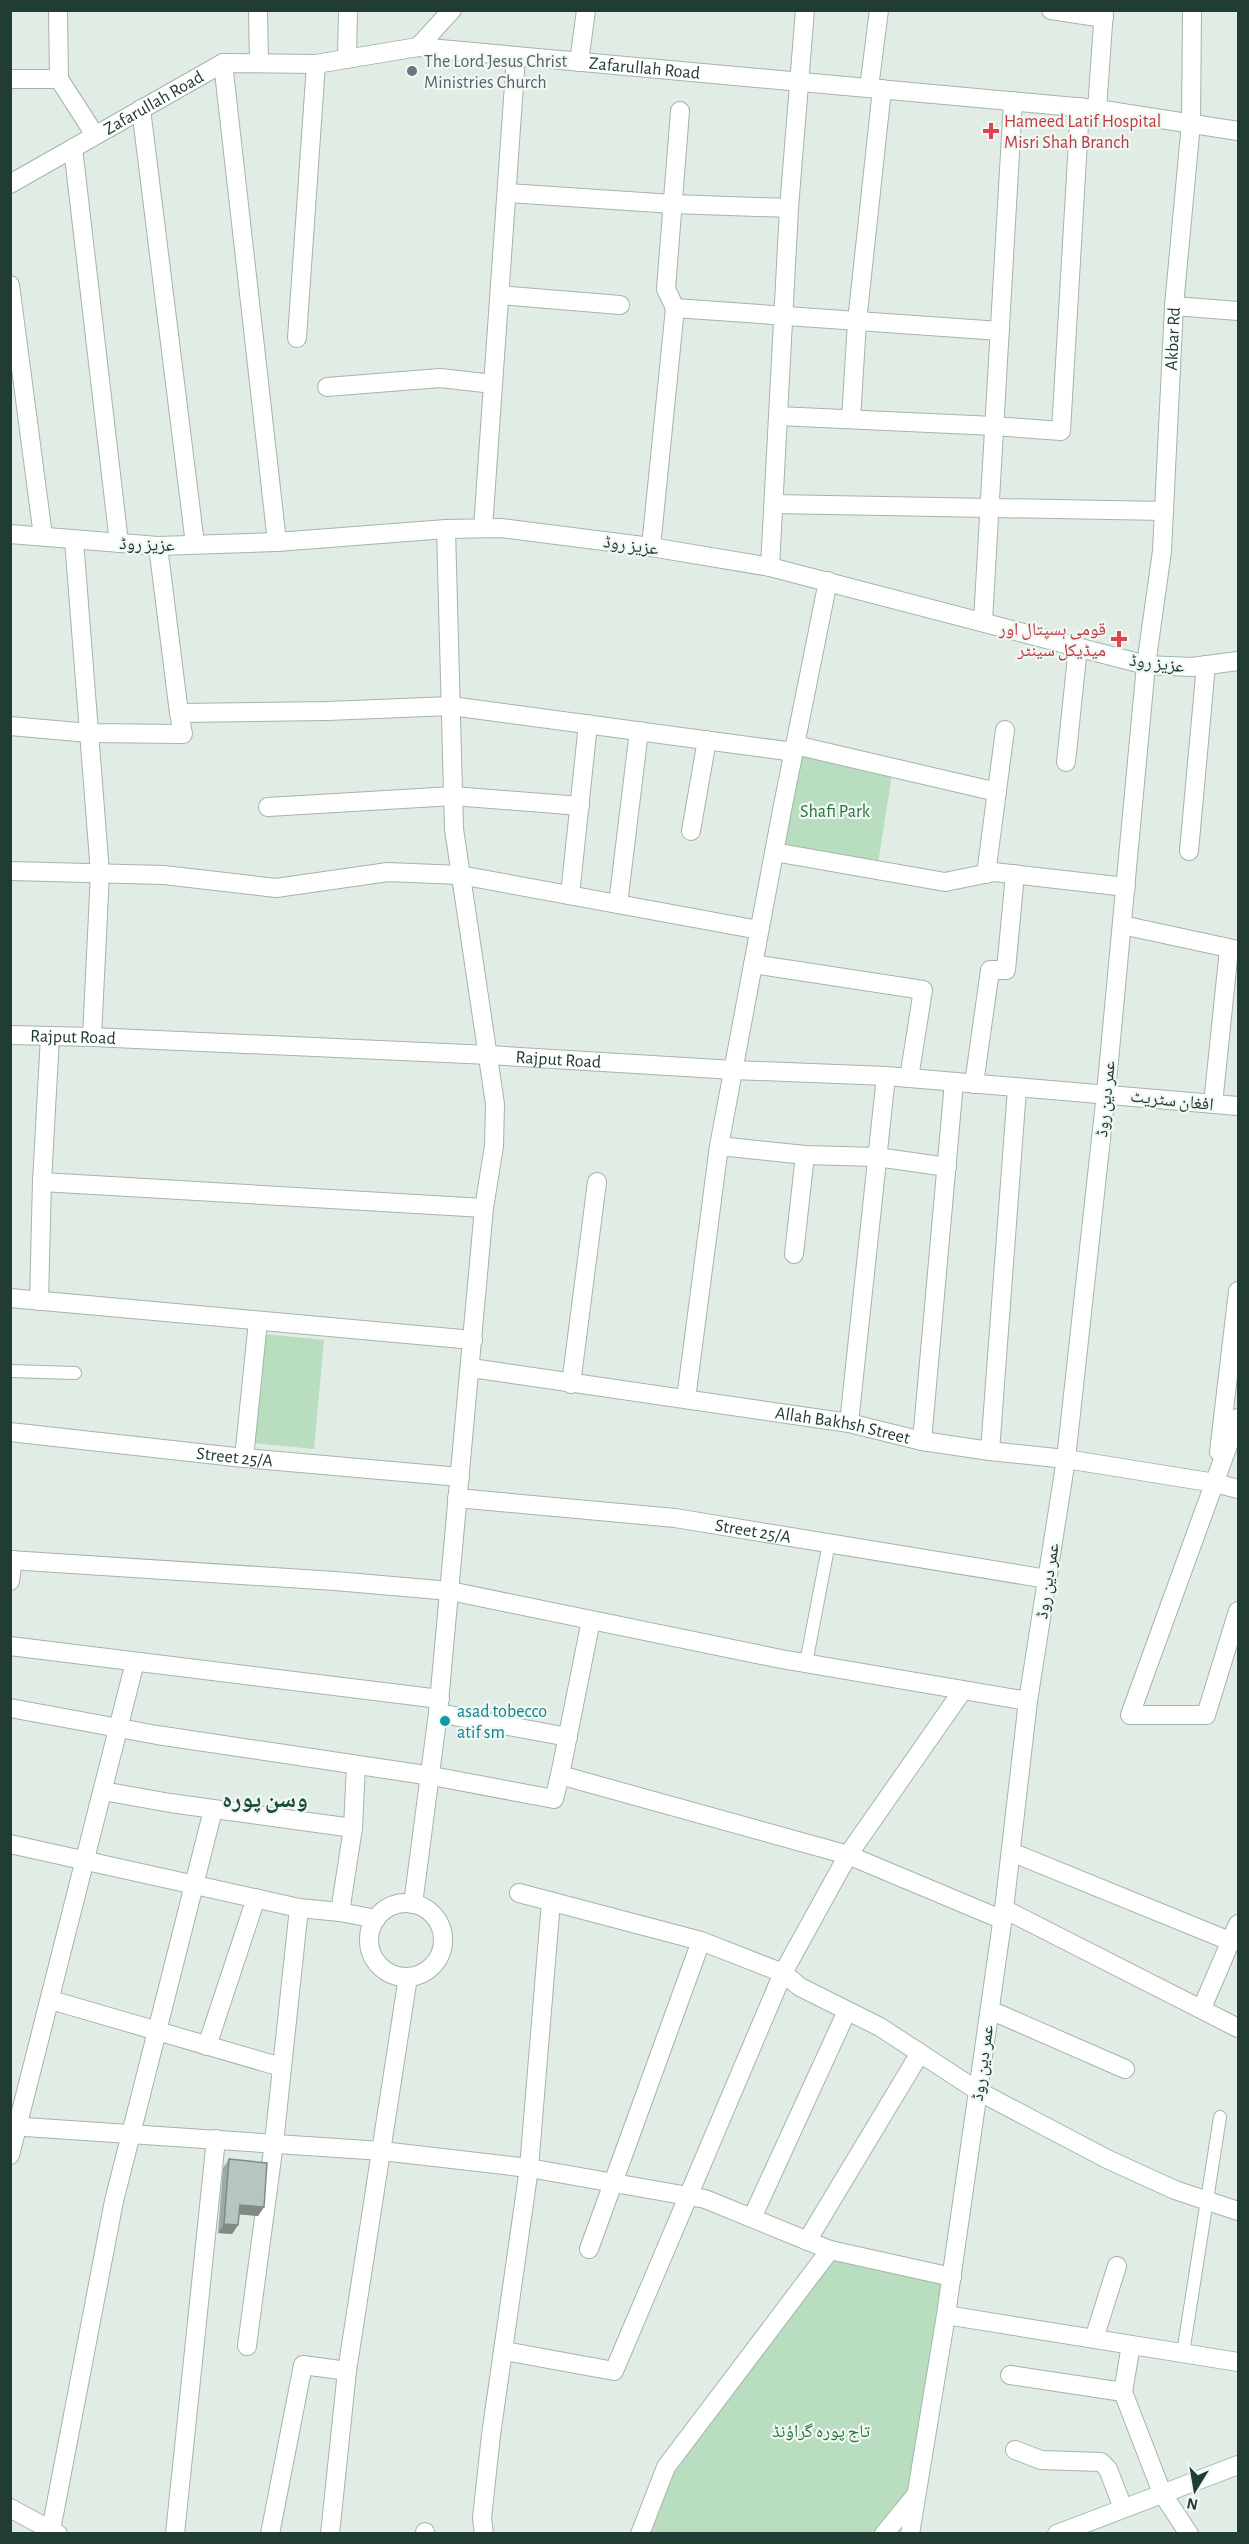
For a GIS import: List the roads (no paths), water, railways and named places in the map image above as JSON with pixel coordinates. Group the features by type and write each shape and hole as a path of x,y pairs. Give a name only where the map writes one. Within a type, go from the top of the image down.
{"street":[{"path":"58,10 59,79 95,135"},
{"path":"258,10 259,63"},
{"path":"347,59 348,10"},
{"path":"418,47 452,10"},
{"path":"579,62 586,10"},
{"path":"770,567 789,208 805,10"},
{"path":"851,419 879,10"},
{"path":"778,416 1061,431 1088,108 1104,14 1051,10"},
{"name":"Akbar Rd","path":"1146,665 1162,551 1174,306 1191,123 1192,10"},
{"name":"Zafarullah Road","path":"10,184 223,63 316,64 418,47 1088,108 1239,131"},
{"path":"483,528 516,56"},
{"path":"223,63 277,542"},
{"path":"297,338 316,64"},
{"path":"10,80 59,79"},
{"path":"982,621 1013,101"},
{"path":"141,109 195,544"},
{"path":"651,547 675,308 666,289 680,111"},
{"path":"73,148 119,543"},
{"path":"507,193 674,204 789,208"},
{"path":"10,285 43,536"},
{"path":"500,295 620,305"},
{"path":"1174,306 1239,311"},
{"path":"675,308 784,318 1000,331"},
{"path":"327,387 440,378 493,384"},
{"path":"774,504 990,506 1164,511"},
{"name":"عزیز روڈ","path":"10,534 159,546 277,542 446,529 501,528 651,547 770,567 1146,665 1170,668 1239,661"},
{"path":"413,1904 432,1776 484,1208 494,1146 495,1104 489,1055 454,829 446,529"},
{"path":"74,540 100,873 92,1037"},
{"path":"10,726 89,733 183,734 159,546"},
{"path":"686,1399 720,1146 759,930 828,581"},
{"path":"1066,762 1078,647"},
{"name":"عمر دین روڈ","path":"910,2534 952,2277 1004,1915 1028,1701 1066,1459 1106,1093 1146,665"},
{"path":"1189,851 1206,665"},
{"path":"179,713 327,711 451,706 707,740 795,748 997,792"},
{"path":"570,895 588,724"},
{"path":"986,874 1005,730"},
{"path":"618,904 639,731"},
{"path":"691,831 707,740"},
{"path":"268,807 453,796 580,806"},
{"path":"774,852 945,882 994,872 1126,887"},
{"path":"10,871 164,875 276,888 388,872 460,874 759,930"},
{"path":"974,1084 990,970 1006,970 1015,874"},
{"path":"1122,925 1234,949 1213,1104"},
{"path":"753,964 923,990 909,1078"},
{"name":"Rajput Road","path":"10,1035 489,1055 734,1070 886,1076 1017,1089 1106,1093"},
{"path":"39,1301 42,1182 50,1036"},
{"path":"849,1423 886,1076"},
{"path":"922,1441 954,1082"},
{"path":"990,1452 1017,1089"},
{"name":"افغان سٹریٹ","path":"1106,1093 1239,1106"},
{"path":"720,1146 805,1155 878,1157 946,1167"},
{"path":"794,1254 805,1155"},
{"path":"42,1182 484,1208"},
{"path":"571,1384 597,1182"},
{"path":"1215,1483 1239,1291"},
{"path":"10,1298 473,1340"},
{"path":"244,1458 258,1321"},
{"name":"Allah Bakhsh Street","path":"471,1368 849,1423 922,1441 990,1452 1066,1459 1215,1483 1239,1489"},
{"path":"1239,1418 1130,1715 1206,1715 1239,1611"},
{"name":"Street 25/A","path":"10,1432 244,1458 460,1477"},
{"name":"Street 25/A","path":"457,1498 675,1518 1047,1580"},
{"path":"10,1581 12,1560 335,1581 450,1591 806,1663 1028,1701"},
{"path":"10,1708 119,1728 432,1776 554,1799 591,1620"},
{"path":"10,1646 439,1706 568,1737"},
{"path":"10,2155 15,2126 51,2000 135,1662"},
{"path":"505,2351 614,2371 783,1973 848,1855 963,1690"},
{"path":"340,1912 352,1828 356,1765"},
{"path":"560,1774 848,1855 1004,1915 1202,2008 1239,2028"},
{"path":"103,1791 213,1810 352,1828"},
{"path":"10,2508 54,2532 114,2201 213,1810"},
{"path":"10,1844 299,1908 340,1912 375,1919"},
{"path":"1011,1852 1232,1942"},
{"path":"519,1893 701,1941 783,1973 800,1987 880,2027 978,2091 1107,2159 1175,2190 1239,2211"},
{"path":"207,2046 256,1898"},
{"path":"484,2534 482,2518 490,2447 529,2168 551,1901"},
{"path":"413,1904 432,1914 440,1925 443,1939 441,1953 433,1966 422,1974 408,1977 390,1974 376,1962 371,1954 369,1936 375,1919 392,1906 413,1904"},
{"path":"247,2346 274,2143 299,1908"},
{"path":"1202,2008 1239,1924"},
{"path":"589,2249 701,1941"},
{"path":"330,2534 347,2371 408,1977"},
{"path":"51,2000 281,2067"},
{"path":"990,2010 1125,2069"},
{"path":"752,2218 847,2011"},
{"path":"807,2241 920,2053"},
{"path":"15,2126 382,2151 529,2168 705,2199 830,2250 952,2277"},
{"path":"175,2534 216,2139"},
{"path":"640,2534 666,2467 830,2250"},
{"path":"1094,2339 1117,2266"},
{"path":"946,2315 1239,2362"},
{"path":"1131,2345 1123,2392 1162,2493 1189,2534"},
{"path":"270,2534 303,2365 347,2371"},
{"path":"1010,2375 1123,2392"},
{"path":"1015,2450 1041,2460 1101,2462 1108,2469 1123,2508"},
{"path":"1068,2531 1239,2465"},
{"path":"884,2534 917,2494"}],"lane":[{"path":"10,1371 75,1373"},
{"path":"806,1663 829,1543"},
{"path":"1183,2353 1220,2117"}],"place":[{"name":"The Lord Jesus Christ Ministries Church","path":"412,71"},
{"name":"Hameed Latif Hospital Misri Shah Branch","path":"991,131"},
{"name":"قومی ہسپتال اور میڈیکل سینٹر","path":"1119,639"},
{"name":"asad tobecco atif sm","path":"445,1721"}],"district":[{"name":"وسن پورہ","path":"265,1799"}],"park label":[{"name":"Shafi Park","path":"835,811"},
{"name":"تاج پورہ گراؤنڈ","path":"821,2431"}]}
